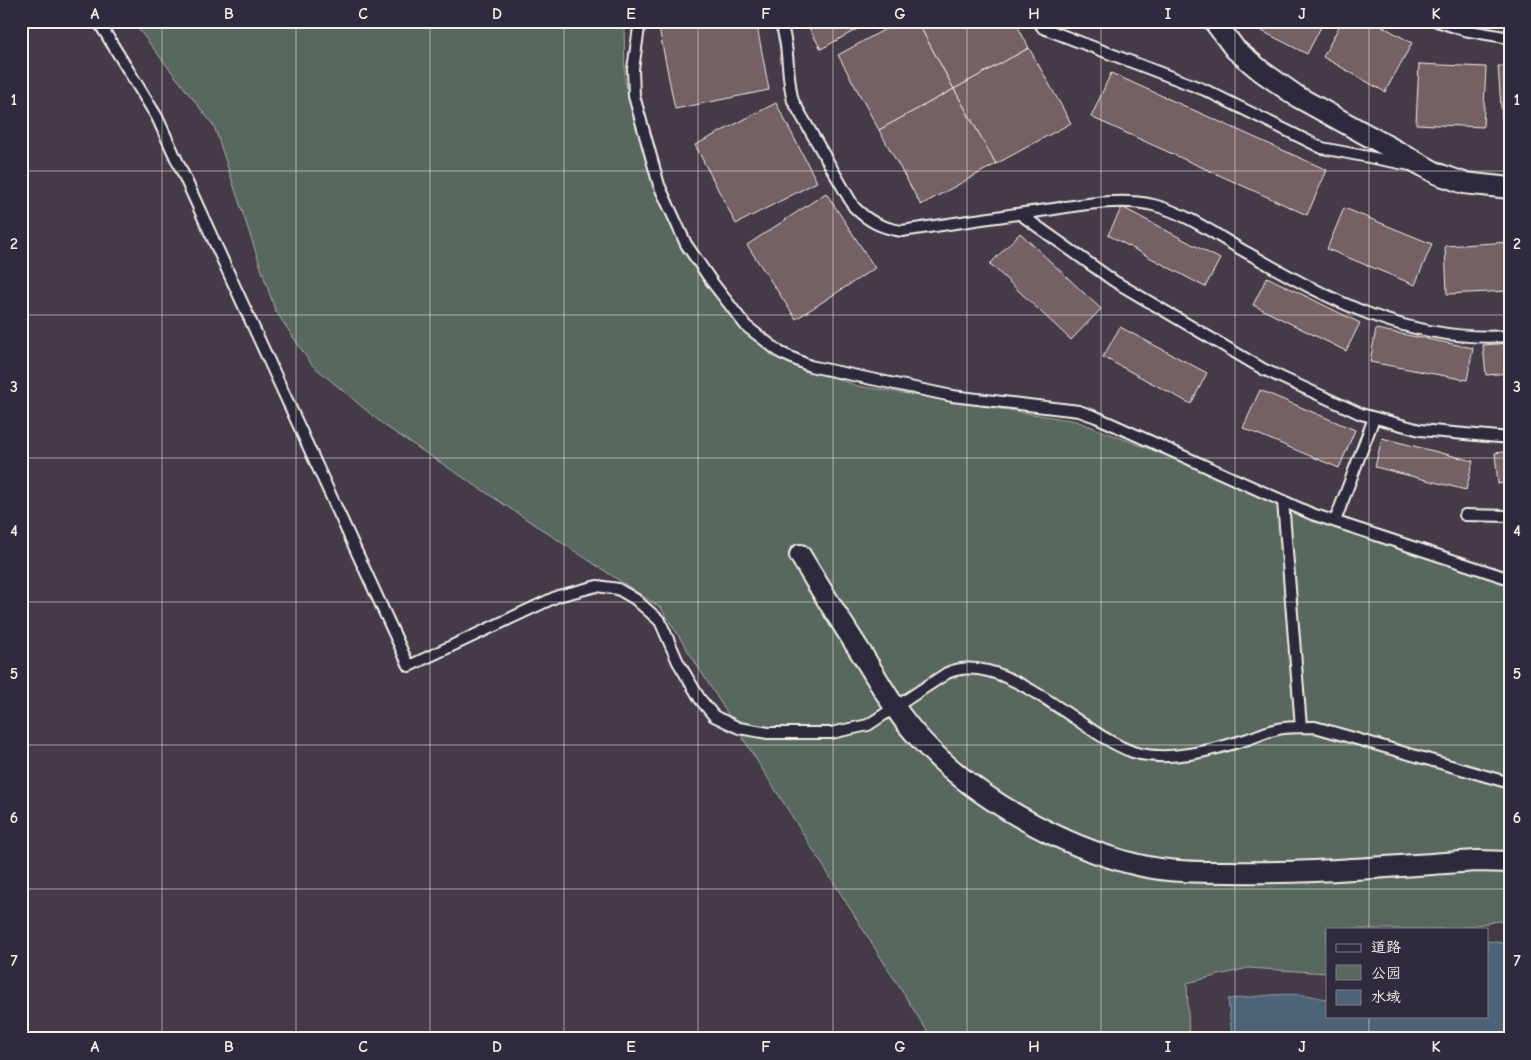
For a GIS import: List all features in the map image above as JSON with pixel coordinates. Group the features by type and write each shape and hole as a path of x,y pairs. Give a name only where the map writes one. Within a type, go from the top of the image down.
{"street":[{"path":"1214,21 1236,49 1261,71 1298,97 1428,168 1464,183 1510,188"},
{"path":"800,555 895,708 921,740 975,787 1004,806 1060,837 1096,853 1140,866 1196,872 1277,873 1477,862 1510,862"}],"lane":[{"path":"98,21 157,117 409,666 558,596 597,586 618,589 635,599 660,620 678,662 700,699 714,716 739,728 768,733 831,733 868,725 956,669 976,670 987,671 1036,692 1118,745 1143,754 1175,755 1225,746 1283,728 1315,727 1510,783"},
{"path":"640,21 633,69 634,96 659,184 686,244 712,282 746,326 781,353 810,366 952,396 1079,411 1096,416 1282,500 1335,521 1510,579"},
{"path":"780,21 785,41 788,82 793,101 854,207 867,220 884,228 902,231 1122,202 1154,205 1189,220 1349,307 1394,324 1424,331 1510,336"},
{"path":"1038,21 1044,28 1205,90 1322,148 1428,168"},
{"path":"1437,21 1464,30 1510,38"},
{"path":"1020,214 1114,281 1263,369 1361,414 1420,430 1494,439 1510,438"},
{"path":"1335,521 1374,418"},
{"path":"1282,500 1301,728"},
{"path":"1465,515 1510,516"}],"green space":[{"path":"132,21 624,21 625,82 682,251 772,356 858,386 1076,421 1510,586 1510,925 1499,921 1459,928 1326,928 1326,973 1248,968 1187,983 1189,1039 932,1039 661,608 385,426 311,364 275,310 214,126"}],"water":[{"path":"1488,941 1503,943 1510,952 1510,1039 1232,1039 1228,999 1290,994 1326,1000 1326,1018 1488,1018"}],"building":[{"path":"664,21 756,21 769,90 675,109 658,23"},
{"path":"805,21 872,21 821,49"},
{"path":"900,21 917,21 954,89 879,130 838,55"},
{"path":"917,21 1015,21 1029,48 954,89"},
{"path":"1249,21 1324,21 1307,54 1248,24"},
{"path":"1342,21 1373,21 1412,43 1385,92 1323,57"},
{"path":"1029,48 1071,123 996,164 954,89"},
{"path":"1419,64 1486,67 1483,127 1416,124"},
{"path":"1498,66 1510,66 1510,119 1502,120"},
{"path":"1111,73 1327,170 1307,215 1091,117"},
{"path":"954,89 996,164 921,205 879,130"},
{"path":"776,103 817,182 736,224 695,145"},
{"path":"826,193 875,268 796,319 747,245"},
{"path":"1122,207 1220,259 1205,287 1108,235"},
{"path":"1344,208 1432,244 1415,285 1327,249"},
{"path":"1020,233 1101,309 1071,340 990,264"},
{"path":"1510,242 1510,291 1447,294 1445,246"},
{"path":"1267,277 1360,323 1346,351 1253,305"},
{"path":"1120,327 1207,373 1191,404 1103,357"},
{"path":"1376,329 1473,348 1467,380 1370,362"},
{"path":"1510,343 1510,373 1486,375 1483,345"},
{"path":"1260,390 1355,430 1339,468 1243,428"},
{"path":"1382,438 1473,461 1466,490 1375,467"},
{"path":"1510,451 1510,482 1498,484 1495,453"}]}
